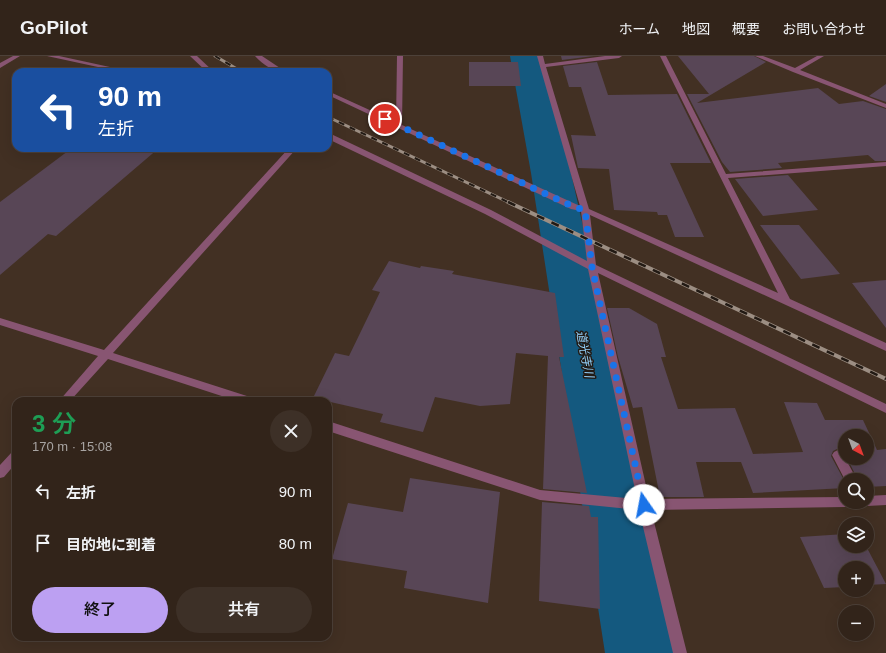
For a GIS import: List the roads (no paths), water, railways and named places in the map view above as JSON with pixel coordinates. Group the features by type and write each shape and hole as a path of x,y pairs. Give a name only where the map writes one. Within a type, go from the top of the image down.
{"street":[{"path":"0,66 16,56"},
{"path":"50,56 110,68"},
{"path":"193,56 206,68"},
{"path":"258,56 274,68"},
{"path":"399,126 400,56"},
{"path":"540,56 585,210 591,267 642,505 680,653"},
{"path":"543,66 619,56"},
{"path":"663,56 786,301"},
{"path":"758,56 886,106"},
{"path":"795,71 821,56"},
{"path":"332,95 574,207 585,210 886,347"},
{"path":"332,138 488,212 591,267 886,409"},
{"path":"68,397 289,152"},
{"path":"722,176 886,164"},
{"path":"0,321 237,397"},
{"path":"332,427 540,495 642,505 838,502"},
{"path":"0,473 12,460"},
{"path":"874,501 886,500"}],"waterway":[{"name":"道光寺川","path":"526,56 551,173 642,653"}],"railway":[{"path":"215,56 235,68"},
{"path":"332,119 510,203"},
{"path":"508,202 886,379"}]}
